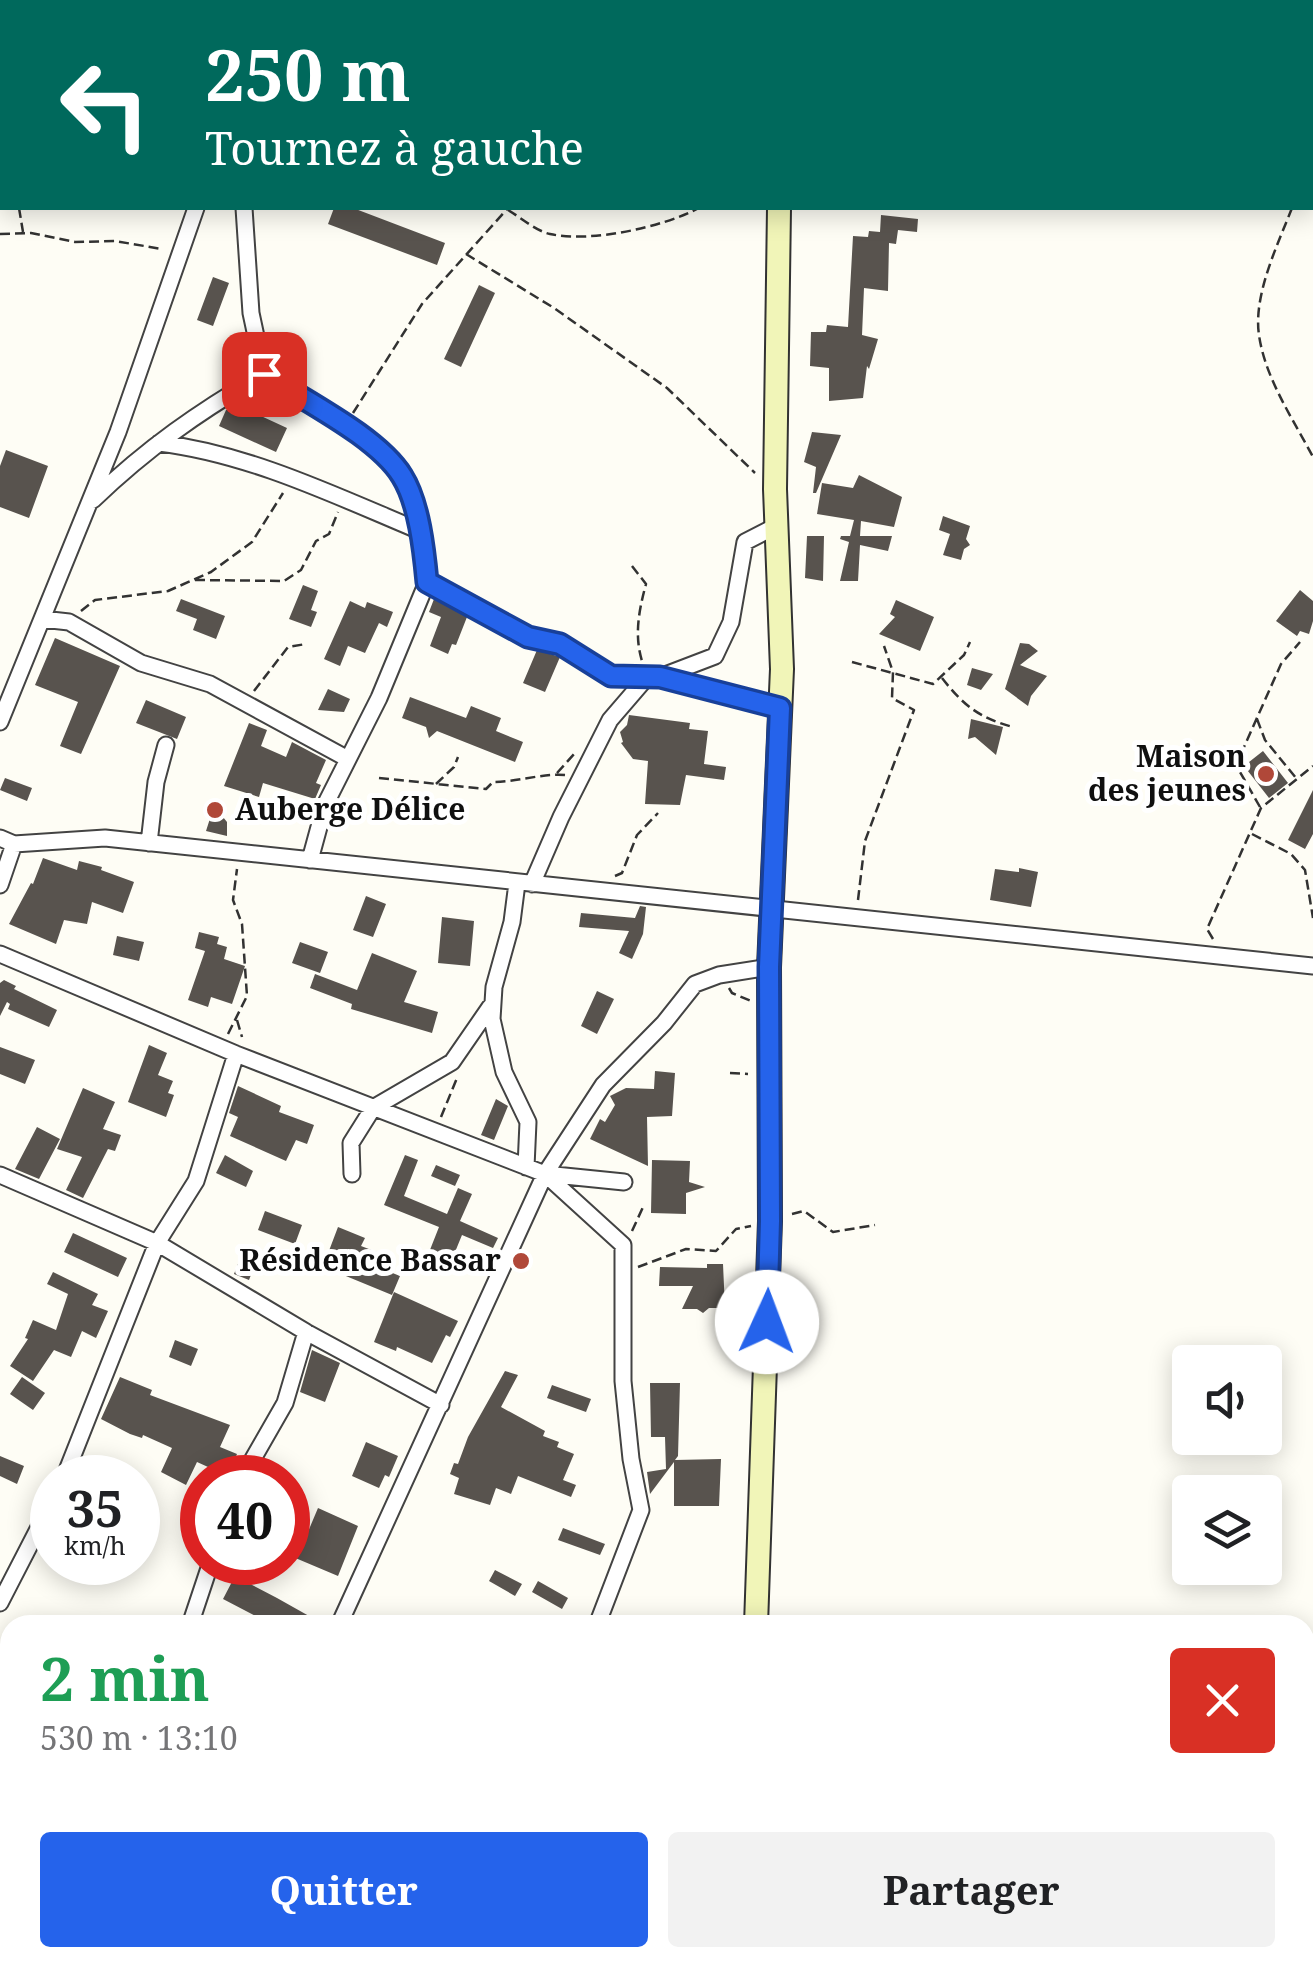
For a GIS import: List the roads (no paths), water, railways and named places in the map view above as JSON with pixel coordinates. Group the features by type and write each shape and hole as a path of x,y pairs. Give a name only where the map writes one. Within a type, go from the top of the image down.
{"street":[{"path":"0,722 118,432 195,210"},
{"path":"244,210 251,313 264,374 373,443 403,477 420,531 427,582 379,698 325,806 310,860"},
{"path":"756,1615 770,1221 769,967 782,669 776,526 779,210"},
{"path":"88,505 197,413 264,374"},
{"path":"159,443 197,448 292,480 420,531"},
{"path":"526,1167 528,1122 504,1072 492,1020 494,987 524,884 610,720 653,677 715,656 730,622 746,542 776,526"},
{"path":"427,582 528,637 560,644 611,676 653,677 780,708"},
{"path":"42,619 69,622 141,663 210,684 348,759"},
{"path":"149,843 156,782 166,745"},
{"path":"0,885 7,841 105,838 1313,966"},
{"path":"0,954 236,1054 545,1174 624,1182"},
{"path":"343,1615 545,1174 604,1085 696,984 719,974 769,967"},
{"path":"352,1174 351,1143 374,1108 452,1062 492,1004"},
{"path":"73,1455 158,1243 196,1181 236,1054"},
{"path":"0,1174 158,1243 306,1332 440,1405"},
{"path":"545,1174 623,1245 623,1381 641,1510 602,1615"},
{"path":"255,1455 285,1403 306,1332"},
{"path":"0,1603 30,1545"},
{"path":"193,1615 203,1585"}],"place":[{"name":"Maison des jeunes","path":"1266,774"},
{"name":"Auberge Délice","path":"215,810"},
{"name":"Résidence Bassar","path":"521,1261"}]}
